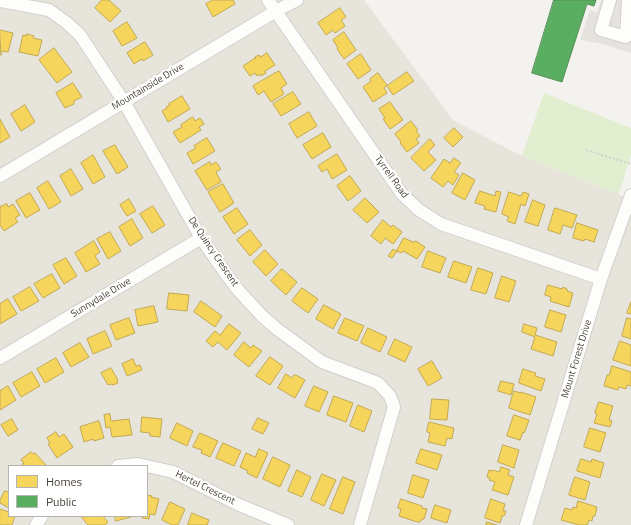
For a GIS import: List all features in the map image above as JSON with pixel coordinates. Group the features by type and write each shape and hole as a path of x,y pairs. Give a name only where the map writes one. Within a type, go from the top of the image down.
{"street":[{"name":"Tyrrell Road","path":"268,0 402,194 419,210 441,224 602,279"},
{"name":"Mountainside Drive","path":"0,176 276,11 297,0"},
{"path":"610,0 601,30 626,37 628,0"},
{"name":"De Quincy Crescent","path":"0,1 49,10 80,35 124,102 201,238 239,291 262,316 322,362 378,383 390,396 394,408 360,525"},
{"name":"Mount Forest Drive","path":"526,525 602,279 631,195"},
{"name":"Sunnydale Drive","path":"0,358 201,238"},
{"name":"Hertel Crescent","path":"128,465 142,465"},
{"name":"Hertel Crescent","path":"148,466 172,472 237,504 288,525"}],"path":[{"path":"586,150 631,164"}],"shaded area":[{"path":"0,0 364,0 454,121 522,156 619,194 631,202 631,525 0,525"},
{"path":"601,0 631,0 631,53 603,44 580,40 590,10 597,12"}],"green space":[{"path":"544,93 631,128 631,155 619,194 522,156"}],"building: Homes":[{"path":"102,0 109,0 121,11 110,22 95,8"},
{"path":"213,0 233,0 235,4 213,17 206,4"},
{"path":"340,8 346,17 341,20 345,26 335,33 333,30 326,35 318,23"},
{"path":"127,22 137,38 122,46 113,31"},
{"path":"0,30 13,33 8,52 2,51 1,55"},
{"path":"344,32 356,50 344,59 333,40"},
{"path":"27,34 34,36 33,38 42,40 38,56 19,52 23,35 26,36"},
{"path":"145,42 153,55 134,64 127,53"},
{"path":"54,48 72,72 57,83 39,60"},
{"path":"267,53 275,65 265,71 266,73 261,76 260,74 257,76 255,73 250,76 243,66 255,58 256,59 255,57 259,55 260,57"},
{"path":"361,54 371,70 358,79 347,64"},
{"path":"279,71 287,84 281,88 284,94 271,102 264,91 258,95 253,86"},
{"path":"407,72 414,81 393,95 387,86"},
{"path":"378,73 387,85 384,88 387,93 373,102 363,87"},
{"path":"73,83 82,97 74,101 74,104 65,108 56,93"},
{"path":"293,92 301,104 281,116 273,104"},
{"path":"182,96 190,109 168,122 162,111 170,105 169,104"},
{"path":"390,102 403,120 390,129 383,119 385,118 379,109"},
{"path":"25,105 35,122 21,131 11,114"},
{"path":"309,112 317,126 297,138 289,124"},
{"path":"193,117 195,121 200,118 204,124 199,127 201,130 180,143 173,132 182,127 181,125"},
{"path":"0,119 10,137 0,143"},
{"path":"411,121 418,130 416,131 420,136 416,139 419,143 407,152 395,134"},
{"path":"454,128 463,137 453,147 444,138"},
{"path":"323,133 331,147 312,159 303,145"},
{"path":"207,138 215,151 193,164 187,153 196,148 194,146"},
{"path":"430,139 435,145 428,152 436,160 424,171 411,158"},
{"path":"115,145 128,167 117,174 103,151"},
{"path":"337,154 347,170 332,179 327,169 322,172 318,166"},
{"path":"93,155 105,177 93,184 81,163"},
{"path":"454,158 461,163 454,172 459,175 453,185 448,181 443,187 431,178 444,159 450,163"},
{"path":"210,162 211,165 216,162 221,169 216,172 221,182 207,190 195,171"},
{"path":"71,169 83,189 71,196 60,176"},
{"path":"463,173 475,180 465,200 452,193"},
{"path":"350,176 361,191 348,201 337,186"},
{"path":"48,181 61,202 49,209 37,188"},
{"path":"223,184 234,203 220,212 208,192"},
{"path":"480,191 495,196 496,191 501,192 496,212 484,209 485,206 475,203"},
{"path":"509,192 521,196 523,192 529,194 525,206 521,204 515,224 507,221 509,217 502,214"},
{"path":"30,193 40,210 26,218 16,201"},
{"path":"365,198 379,212 367,223 353,210"},
{"path":"129,199 136,211 127,216 120,205"},
{"path":"533,200 545,205 538,226 525,222"},
{"path":"7,204 8,207 13,204 20,215 15,218 18,222 4,231 0,225 0,207"},
{"path":"153,206 165,225 152,233 140,214"},
{"path":"237,208 248,224 234,234 223,217"},
{"path":"555,208 577,215 572,228 563,225 560,234 548,230"},
{"path":"132,219 143,238 130,246 119,227"},
{"path":"383,220 391,227 393,225 402,232 393,244 385,238 381,244 371,236"},
{"path":"577,223 598,230 594,242 585,239 584,241 573,238"},
{"path":"250,230 262,245 250,256 237,240"},
{"path":"110,232 121,251 108,259 97,239"},
{"path":"404,238 413,242 416,241 425,247 417,259 403,251 401,253 397,251 392,258 388,256 393,249 396,251"},
{"path":"94,241 100,252 95,256 100,264 86,272 75,253"},
{"path":"265,250 278,264 266,276 253,262"},
{"path":"428,251 446,258 440,273 422,267"},
{"path":"66,258 77,276 64,284 53,265"},
{"path":"454,261 472,267 466,283 448,277"},
{"path":"478,268 493,273 486,294 471,290"},
{"path":"282,269 297,282 286,295 271,281"},
{"path":"52,274 60,288 43,298 34,284"},
{"path":"502,276 516,281 509,302 495,298"},
{"path":"548,285 562,289 563,287 567,289 567,291 573,293 569,307 550,301 551,297 545,295"},
{"path":"30,287 39,301 21,311 13,297"},
{"path":"302,288 318,299 308,313 292,301"},
{"path":"169,293 189,295 187,311 167,309"},
{"path":"8,299 17,314 0,324 0,304"},
{"path":"201,301 222,316 215,327 194,312"},
{"path":"631,302 631,314 627,313"},
{"path":"324,305 341,314 333,329 316,319"},
{"path":"154,306 158,322 138,326 135,310"},
{"path":"550,310 566,315 561,332 545,327"},
{"path":"129,318 135,333 116,340 110,325"},
{"path":"345,318 364,326 357,341 338,333"},
{"path":"627,318 631,319 631,339 622,336"},
{"path":"229,324 241,333 227,350 218,342 213,347 206,341 215,331 220,335"},
{"path":"524,324 537,328 535,335 557,342 553,356 531,349 535,337 522,332"},
{"path":"368,328 387,337 380,352 361,343"},
{"path":"105,331 112,346 93,354 87,339"},
{"path":"395,339 412,347 405,362 388,354"},
{"path":"620,341 631,345 631,366 613,360"},
{"path":"244,342 251,348 253,345 262,351 249,367 234,355"},
{"path":"80,343 89,357 71,367 63,353"},
{"path":"270,357 283,366 270,385 256,376"},
{"path":"56,358 64,372 45,383 37,369"},
{"path":"133,359 136,366 140,365 142,370 127,376 122,364"},
{"path":"432,361 442,378 428,386 418,369"},
{"path":"612,366 631,372 631,386 627,385 626,389 619,387 618,390 604,386 607,375 609,375"},
{"path":"111,368 118,380 118,383 108,385 101,373"},
{"path":"523,369 536,373 535,376 545,379 541,391 519,383"},
{"path":"32,372 40,386 21,397 13,383"},
{"path":"286,374 292,378 296,375 305,380 295,398 278,388"},
{"path":"501,381 514,384 511,395 498,391"},
{"path":"8,386 16,400 0,410 0,391"},
{"path":"314,386 328,392 319,412 305,406"},
{"path":"514,391 536,397 530,415 509,408"},
{"path":"334,396 353,403 346,422 327,415"},
{"path":"432,399 449,400 447,420 430,419"},
{"path":"599,402 613,406 609,420 612,421 610,427 594,423 597,414 595,413"},
{"path":"358,405 372,411 364,432 350,426"},
{"path":"110,414 111,421 129,419 132,435 112,437 110,427 106,428 104,415"},
{"path":"514,415 529,420 520,440 507,436"},
{"path":"142,417 162,419 160,437 150,436 150,433 141,432"},
{"path":"258,418 269,423 263,434 252,429"},
{"path":"12,419 18,430 8,436 1,425"},
{"path":"99,421 104,438 84,442 80,427"},
{"path":"429,422 454,428 452,439 447,438 445,446 428,442 430,433 427,432"},
{"path":"177,423 193,431 187,446 170,438"},
{"path":"590,428 606,433 600,452 584,447"},
{"path":"56,432 59,437 64,434 73,447 57,458 48,444 50,443 47,438"},
{"path":"200,433 218,441 210,457 201,453 202,450 193,447"},
{"path":"223,443 241,451 234,466 216,458"},
{"path":"503,445 519,450 514,468 498,462"},
{"path":"259,449 268,453 257,478 247,473 248,471 240,467 246,453 255,457"},
{"path":"421,449 442,455 437,470 416,463"},
{"path":"31,452 33,454 35,453 46,465 23,465 22,464 24,463 21,460"},
{"path":"273,457 290,465 280,487 263,479"},
{"path":"581,459 591,462 592,459 604,463 600,478 577,471"},
{"path":"501,467 510,470 508,475 514,477 508,495 492,490 495,482 489,480 490,478 487,477 489,470 499,472"},
{"path":"297,470 311,477 302,497 288,491"},
{"path":"322,474 336,480 324,506 311,500"},
{"path":"413,475 429,480 423,498 408,493"},
{"path":"343,477 355,482 343,514 330,509"},
{"path":"575,477 590,482 585,500 569,495"},
{"path":"5,491 8,492 8,507 0,503"},
{"path":"148,495 159,499 155,515 150,514 149,519 142,518 148,517"},
{"path":"401,499 427,509 424,519 417,522 399,516 401,509 398,508"},
{"path":"491,499 505,504 503,511 506,511 504,516 502,516 500,523 485,518"},
{"path":"578,501 597,507 595,516 593,516 592,521 589,520 587,525 579,525 561,520 565,508 572,510 573,507 576,508"},
{"path":"170,502 185,509 178,525 172,525 162,520"},
{"path":"435,505 451,510 447,523 431,518"},
{"path":"0,509 8,512 8,517 15,517 12,525 0,525"},
{"path":"192,513 209,520 207,525 188,525"},
{"path":"104,517 108,522 105,525 88,525 82,518"},
{"path":"115,517 131,517 116,521"},
{"path":"487,522 497,525 486,525"}],"building: Public":[{"path":"554,0 596,0 594,6 587,4 562,82 532,73"}]}
